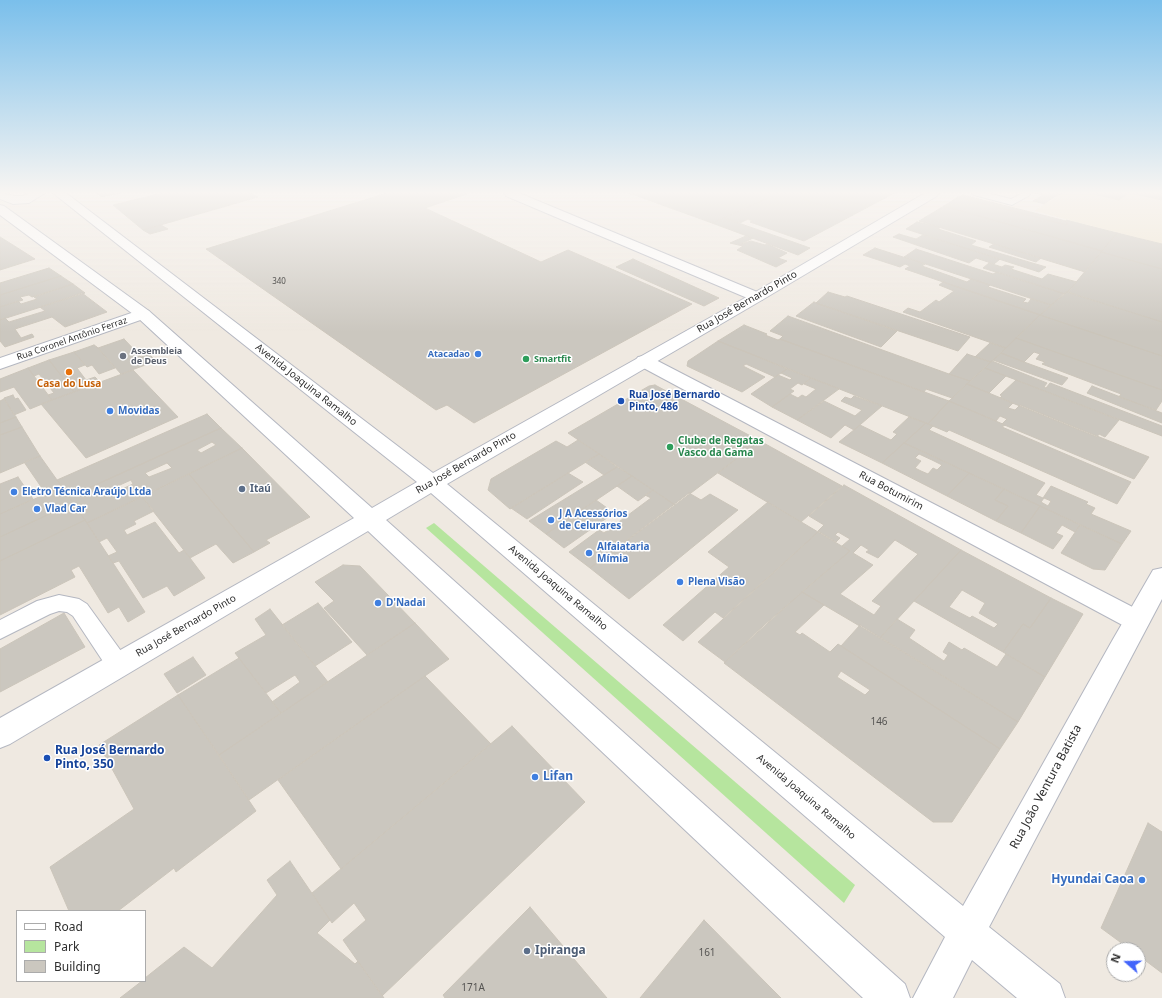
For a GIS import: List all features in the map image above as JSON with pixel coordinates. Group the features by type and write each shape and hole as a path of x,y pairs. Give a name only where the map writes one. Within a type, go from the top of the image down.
{"main road":[{"path":"39,240 143,314 370,519 891,998"},
{"name":"Avenida Joaquina Ramalho","path":"119,240 432,483 967,934 1046,998"},
{"path":"621,240 758,297"},
{"name":"Rua José Bernardo Pinto","path":"0,734 432,483 758,297 854,240"},
{"name":"Rua Coronel Antônio Ferraz","path":"0,364 143,314"},
{"name":"Rua Botumirim","path":"644,361 1137,620"},
{"name":"Rua João Ventura Batista","path":"932,998 1137,620 1162,577"}],"lane":[{"path":"0,630 44,607 59,603 72,605 80,610 118,666"}],"shaded area":[{"path":"1145,240 1162,240 1162,244"}],"green space":[{"path":"434,523 855,885 844,903 426,528"}],"building":[{"path":"0,240 4,240 35,259 0,270"},
{"name":"Atacadao","path":"236,240 493,240 541,262 568,250 692,304 474,423 447,405 436,410 206,249"},
{"path":"738,240 750,240 741,244 751,241 765,245 767,244 787,253 778,258 787,261 776,267 737,250 743,246 730,243"},
{"path":"757,240 786,240 810,248 798,255"},
{"path":"901,240 938,240 1000,259 994,264 976,258 969,263"},
{"path":"939,240 971,240 976,241 971,245 1046,267 1039,272"},
{"path":"979,240 1062,240 1102,251 1085,272"},
{"path":"1062,240 1112,240 1102,251"},
{"path":"1111,240 1144,240 1162,244 1162,269 1101,252"},
{"path":"994,244 1041,258 1036,262 989,247"},
{"path":"875,248 925,264 922,266 967,282 971,279 990,285 988,287 1026,299 1023,302 1028,303 1031,299 1052,305 1040,315 905,269 910,266 905,264 900,267 863,255"},
{"path":"916,249 993,274 997,272 1065,294 1051,305 904,257"},
{"path":"1101,252 1162,269 1162,322 1068,292"},
{"path":"633,259 719,298 704,306 616,267"},
{"path":"989,263 1002,267 1005,265 1014,267 1011,269 1042,279 1048,274 1077,282 1065,294 983,268"},
{"path":"49,268 61,276 0,295 0,283"},
{"path":"61,276 73,284 32,297 29,295 20,297 23,300 0,307 0,295"},
{"path":"943,282 1040,315 1006,348 903,312 908,308 920,312 936,300 939,302 954,291 939,285"},
{"path":"73,284 85,293 0,320 0,307 18,301 21,304 37,299 34,297"},
{"path":"828,292 845,297 847,296 970,337 958,351 816,303"},
{"path":"1066,292 1162,322 1162,356 1040,315"},
{"path":"82,293 107,312 65,327 52,317 15,329 21,338 32,334 34,337 5,347 0,341 0,320 5,318 9,322 45,311 40,307"},
{"path":"814,302 897,331 881,347 796,316"},
{"path":"1040,315 1162,356 1162,390 1016,338"},
{"path":"788,316 970,381 952,398 926,389 924,392 780,339 783,336 770,331"},
{"path":"744,325 778,340 780,339 949,401 928,424 718,341"},
{"path":"1016,338 1162,390 1162,401 1156,410 1119,397 1121,394 1042,364 1045,362 1036,359 1040,354 1034,352 1024,362 1001,353"},
{"name":"Assembleia de Deus","path":"124,339 141,357 149,354 156,361 121,374 98,348"},
{"path":"718,341 787,369 775,377 746,364 743,366 765,377 742,392 687,366 688,361"},
{"path":"990,343 1006,348 991,362 975,357"},
{"path":"94,345 115,368 99,374 92,365 87,367 74,352"},
{"name":"Casa do Lusa","path":"74,352 85,365 77,368 86,380 95,377 100,382 74,392 49,360"},
{"path":"1001,353 1068,378 1062,385 993,360"},
{"path":"967,354 991,362 970,381 949,374"},
{"path":"49,360 74,392 52,400 48,395 54,393 39,374 34,376 28,368"},
{"path":"992,361 1047,383 1044,387 1046,388 1050,383 1162,426 1162,436 985,368"},
{"path":"28,368 52,400 30,409 14,387 0,392 0,379"},
{"path":"985,368 1006,376 989,393 967,384"},
{"path":"787,369 811,378 802,385 798,383 790,389 794,391 772,407 751,394 778,375 790,380 792,378 781,373"},
{"name":"Movidas","path":"133,370 178,417 86,458 41,404"},
{"path":"811,378 839,389 797,420 772,407 790,394 798,398 802,395 806,397 816,389 804,384"},
{"path":"1016,380 1119,420 1105,437 1099,434 1097,437 1000,398 1002,396 1000,395"},
{"path":"967,384 1013,403 1008,408 1015,410 1020,405 1149,457 1134,479 1002,424 1007,419 1000,416 996,421 949,401"},
{"name":"Clube de Regatas Vasco da Gama","path":"655,385 760,441 675,505 568,433 649,386"},
{"path":"1092,386 1162,413 1162,423 1087,393"},
{"path":"13,395 15,399 18,398 26,410 14,415 4,398"},
{"path":"854,396 882,406 854,430 845,425 831,438 797,420 824,401 855,416 862,410 841,401 845,397 851,399"},
{"path":"4,399 16,417 0,423 0,401"},
{"path":"949,401 1005,425 1002,427 1131,482 1117,504 949,430 947,432 928,424"},
{"path":"207,414 221,428 69,497 57,480"},
{"path":"16,417 22,427 0,435 0,423"},
{"path":"909,417 926,423 882,463 839,442 860,425 891,440 897,434 893,432"},
{"path":"926,423 933,426 929,430 1045,483 1036,495 1043,498 1051,486 1088,502 1086,504 1095,508 1091,514 1131,531 1122,544 904,443","holes":["1044,498 1051,501 1048,506 1041,502"]},
{"path":"22,427 40,456 0,473 0,435"},
{"path":"221,428 242,448 87,523 69,497","holes":["212,442 216,445 201,453 197,450","167,463 172,468 149,477 145,473","131,480 133,484 105,497 102,493"]},
{"path":"578,440 599,454 510,509 488,490 491,479 556,441 567,447"},
{"path":"760,441 842,486 801,522 718,473"},
{"path":"904,443 969,473 947,496 882,463","holes":["919,454 942,465 937,470 933,468 928,474 915,468 921,461 915,458"]},
{"name":"Itaú","path":"242,448 310,517 266,540 270,543 254,552 189,474"},
{"path":"599,454 617,467 604,475 585,462"},
{"path":"40,456 62,487 46,494 24,462"},
{"path":"617,467 632,476 546,534 529,521"},
{"path":"568,473 583,482 527,519 511,508"},
{"path":"969,473 1004,489 995,500 1008,506 996,521 947,496"},
{"path":"189,474 254,552 233,563 216,544 190,558 142,497"},
{"path":"632,476 653,490 638,501 617,486"},
{"name":"Eletro Técnica Araújo Ltda","path":"18,477 33,499 0,514 0,484"},
{"path":"844,485 961,550 880,638 802,592 850,551 842,546 850,539 838,532 835,535 840,538 836,542 818,531 824,525 809,516","holes":["895,540 918,554 872,601 881,606 874,615 840,594 873,565 853,553 861,545 869,550 866,552 878,558"]},
{"name":"Vlad Car","path":"62,487 73,503 0,537 0,514"},
{"path":"1004,489 1040,506 1021,533 996,521 1008,506 995,500"},
{"path":"653,490 675,505 590,568 569,552 599,530 604,533 651,498 645,495"},
{"path":"689,493 701,500 710,494 738,510 629,599 590,568"},
{"path":"142,497 154,511 134,521 136,524 124,530 127,535 155,522 179,553 184,550 205,578 174,596 167,586 143,598 119,561 113,563 108,556 117,552 107,538 99,542 87,523"},
{"path":"596,500 614,513 564,548 546,534"},
{"path":"768,502 818,532 723,618 715,612 683,641 663,625 729,567 708,552"},
{"path":"73,503 85,520 0,561 0,537"},
{"path":"1040,506 1080,525 1075,532 1062,525 1056,533 1063,536 1053,549 1021,533"},
{"path":"85,520 145,612 128,622 119,607 108,613 79,566 71,570 75,577 0,615 0,561"},
{"path":"1080,525 1122,544 1105,570 1093,569 1061,553"},
{"path":"818,532 850,551 763,626 725,662 698,642"},
{"path":"961,550 1051,598 1030,628 1023,624 1003,652 914,601","holes":["962,590 985,603 979,613 998,624 994,628 972,616 970,618 949,607"]},
{"path":"343,565 360,566 415,623 367,655 324,608 334,601 315,582"},
{"path":"802,592 824,605 795,632 800,635 802,633 830,652 838,644 1000,749 952,822 933,822 724,663","holes":["841,671 870,690 865,695 837,677"]},
{"path":"1051,598 1083,614 1045,677 1003,652 1023,624 1030,628"},
{"path":"318,603 352,642 315,666 282,625"},
{"path":"270,609 328,682 281,713 272,702 300,682 295,675 266,693 235,653 266,635 255,619"},
{"path":"64,613 85,647 0,692 0,649"},
{"path":"897,619 915,630 909,638 944,661 948,655 943,652 949,642 962,650 964,648 997,667 1006,654 1045,677 1018,722 880,638"},
{"path":"415,623 449,659 249,800 219,755"},
{"path":"860,625 1018,722 1000,749 841,646"},
{"path":"193,657 206,675 177,693 164,674"},
{"path":"239,658 281,713 219,755 178,695"},
{"path":"425,676 491,744 341,869 278,780"},
{"path":"178,695 256,811 176,872 174,868 119,910 69,910 50,867 134,809 99,745"},
{"path":"512,726 585,802 382,996 343,940 366,920 354,903 332,923 312,893"},
{"name":"Hyundai Caoa","path":"1148,823 1162,832 1162,973 1146,961 1146,942 1120,942 1101,928"},
{"path":"290,861 330,920 317,933 355,964 358,961 384,998 120,998 141,982 146,982 146,977 184,947 212,968 277,895 267,880"},
{"name":"Ipiranga","path":"530,907 607,998 445,998 443,995"},
{"path":"704,920 769,986 781,998 640,998"}],"place":[{"name":"Atacadao","path":"478,354"},
{"name":"Assembleia de Deus","path":"123,356"},
{"name":"Smartfit","path":"526,359"},
{"name":"Casa do Lusa","path":"69,372"},
{"name":"Rua José Bernardo Pinto, 486","path":"621,401"},
{"name":"Movidas","path":"110,411"},
{"name":"Clube de Regatas Vasco da Gama","path":"670,447"},
{"name":"Itaú","path":"242,489"},
{"name":"Eletro Técnica Araújo Ltda","path":"14,492"},
{"name":"Vlad Car","path":"37,509"},
{"name":"J A Acessórios de Celurares","path":"551,520"},
{"name":"Alfaiataria Mímia","path":"589,553"},
{"name":"Plena Visão","path":"680,582"},
{"name":"D'Nadai","path":"378,603"},
{"name":"Rua José Bernardo Pinto, 350","path":"47,758"},
{"name":"Lifan","path":"535,777"},
{"name":"Hyundai Caoa","path":"1142,880"},
{"name":"Ipiranga","path":"527,951"}]}
